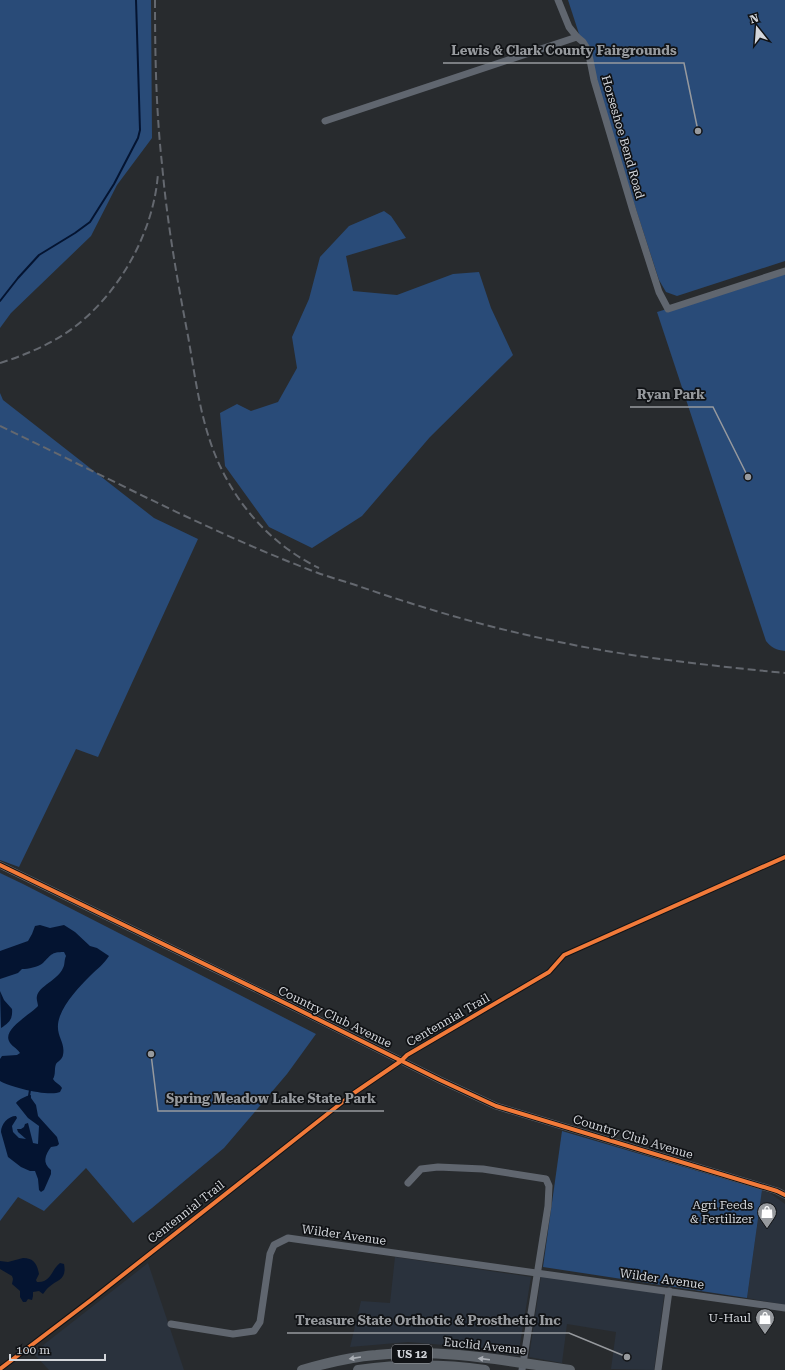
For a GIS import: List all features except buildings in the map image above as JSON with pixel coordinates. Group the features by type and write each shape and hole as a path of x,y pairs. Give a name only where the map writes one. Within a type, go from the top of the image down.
{"highway":[{"name":"Euclid Avenue","path":"302,1370 377,1354 402,1353 442,1354 523,1367 570,1370"},
{"name":"Euclid Avenue","path":"358,1370 419,1365 452,1366 485,1370"}],"street":[{"name":"Horseshoe Bend Road","path":"558,0 569,27 577,37 584,42 588,50 594,80 633,211 657,285 668,309 785,271"},
{"path":"325,121 577,37"},
{"name":"Country Club Avenue","path":"0,865 496,1106 777,1191 785,1195"},
{"path":"408,1183 421,1169 438,1167 476,1168 546,1179 549,1186 548,1206 536,1273 523,1367"},
{"name":"Wilder Avenue","path":"171,1324 233,1334 254,1330 260,1322 270,1254 274,1245 288,1238 785,1308"},
{"path":"658,1370 669,1291"}],"shaded area":[{"path":"0,0 151,0 152,138 117,185 91,236 11,313 0,328"},
{"path":"568,0 785,0 785,261 677,296 666,292 659,280"},
{"path":"384,211 391,216 406,238 346,256 353,291 397,295 453,274 479,272 491,308 513,355 430,437 362,516 312,548 269,527 225,466 220,413 237,404 251,411 278,402 297,368 292,337 309,299 320,257 349,226"},
{"path":"785,273 785,651 774,648 766,641 657,312"},
{"path":"0,393 3,400 154,518 198,539 98,757 76,749 19,867 0,860"},
{"path":"0,873 316,1034 287,1074 224,1148 133,1223 86,1168 44,1211 18,1197 0,1221"},
{"path":"40,925 50,928 64,925 75,932 90,946 97,948 109,956 73,994 65,1005 60,1016 58,1028 63,1045 63,1055 56,1064 53,1079 62,1088 60,1092 55,1093 30,1091 0,1081 0,1059 2,1056 17,1055 20,1053 9,1041 8,1036 10,1032 19,1022 38,1006 38,992 61,972 64,965 66,956 64,952 56,953 52,954 38,966 22,969 18,973 0,979 0,951 28,941 35,926"},
{"path":"0,991 4,1000 12,1009 10,1020 1,1028"},
{"path":"31,1095 31,1098 36,1105 38,1116 57,1137 59,1144 51,1147 47,1153 45,1162 51,1170 51,1174 44,1190 41,1192 39,1190 38,1179 35,1171 30,1171 21,1167 8,1157 1,1132 2,1126 6,1121 10,1117 16,1116 17,1118 12,1126 13,1132 19,1138 26,1139 18,1132 17,1129 21,1129 28,1123 33,1143 38,1144 39,1126 28,1118 16,1103 19,1100"},
{"path":"562,1131 762,1190 747,1298 543,1267"},
{"path":"762,1190 770,1193 785,1204 785,1305 747,1298"},
{"path":"395,1257 531,1277 518,1356 457,1346 408,1342 350,1347 361,1301 390,1303"},
{"path":"23,1258 32,1260 36,1265 39,1274 36,1280 37,1282 42,1282 48,1278 60,1263 64,1264 65,1269 63,1276 43,1294 39,1291 33,1292 32,1300 28,1299 26,1302 23,1302 20,1297 20,1291 12,1284 12,1276 0,1269 0,1261 8,1262"},
{"path":"148,1263 184,1370 49,1370 33,1353"},
{"path":"541,1276 662,1293 664,1296 654,1370 611,1369 616,1332 567,1324 562,1363 529,1357"}],"waterway":[{"path":"0,301 39,255 90,222 114,184 138,138 140,130 136,0"},
{"path":"29,1096 30,1090"}],"railway":[{"path":"155,0 157,103 167,207 176,272 204,420 214,452 221,468 239,499 262,527 275,539 288,550 319,568"},
{"path":"0,363 33,351 63,335 82,321 100,304 129,264 140,242 149,219 155,196 158,173"},
{"path":"0,426 237,540 318,573 408,602 502,629 579,646 667,660 785,673"}],"cycle path":[{"name":"Centennial Trail","path":"0,1369 91,1300 354,1093 401,1061 407,1055 549,972 564,955 785,857"},
{"path":"0,865 496,1106 777,1191 785,1195"}],"place":[{"name":"Lewis & Clark County Fairgrounds","path":"698,131"},
{"name":"Ryan Park","path":"748,477"},
{"name":"Spring Meadow Lake State Park","path":"151,1054"},
{"name":"Agri Feeds & Fertilizer","path":"767,1229"},
{"name":"U-Haul","path":"765,1335"},
{"name":"Treasure State Orthotic & Prosthetic Inc","path":"627,1357"}]}
